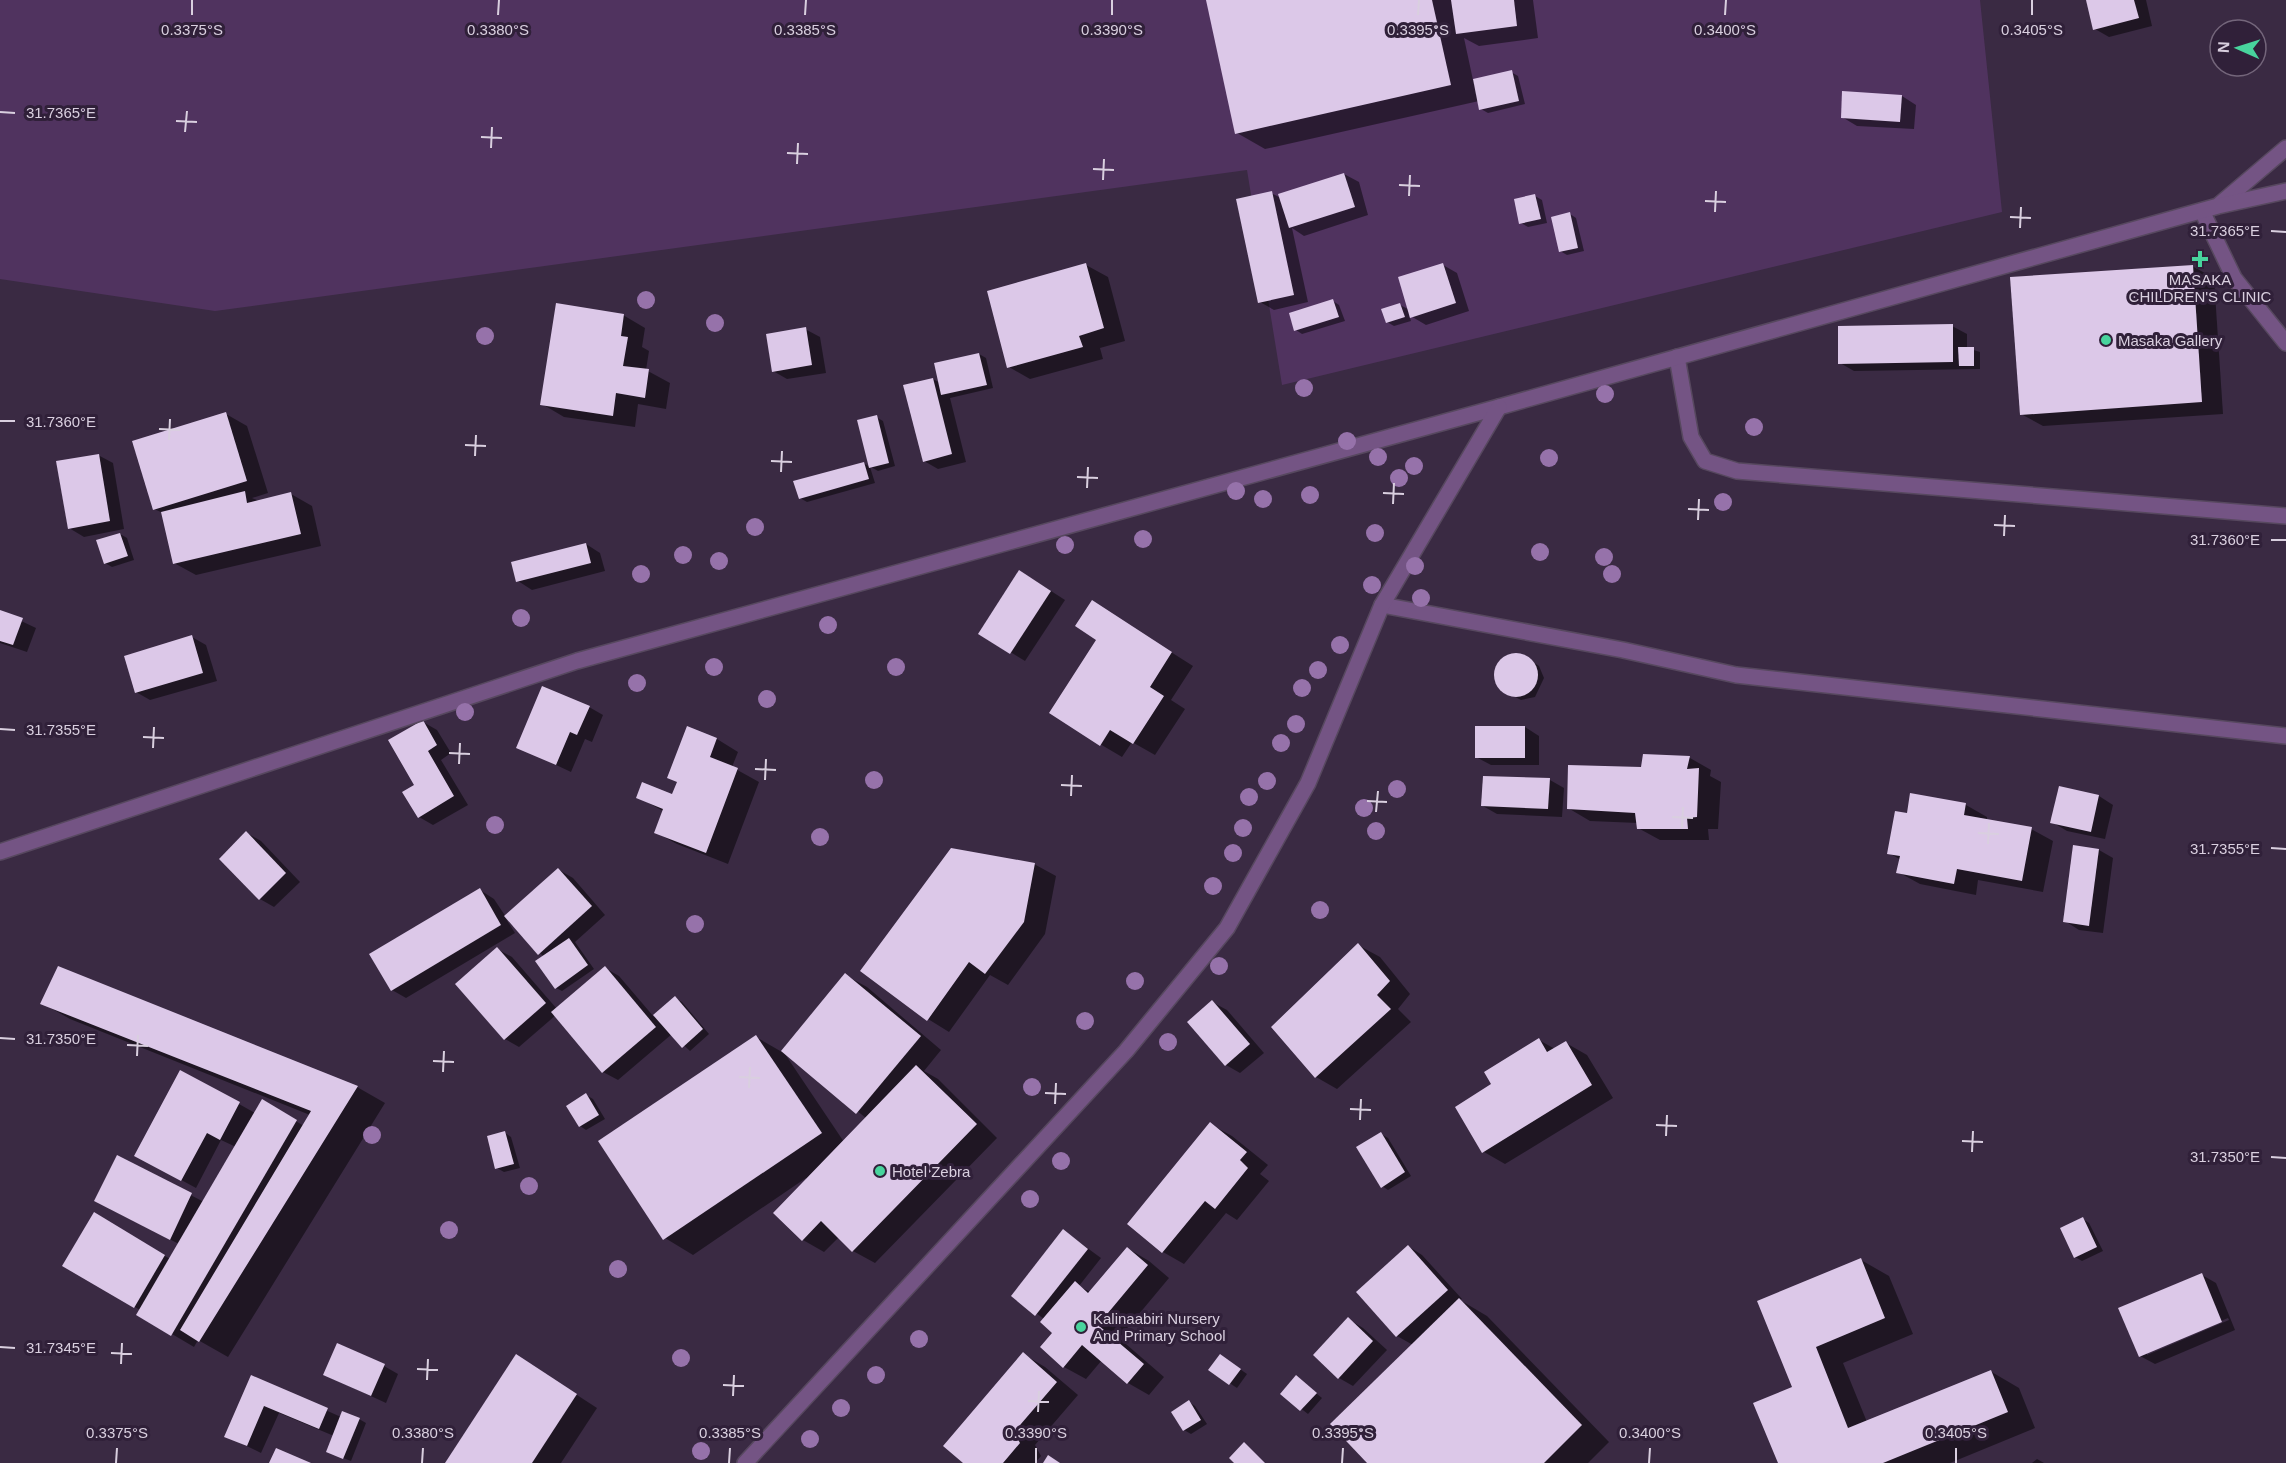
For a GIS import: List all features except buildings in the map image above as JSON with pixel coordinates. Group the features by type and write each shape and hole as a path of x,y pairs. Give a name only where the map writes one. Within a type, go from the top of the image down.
{"street":[{"path":"2218,206 2286,148"},
{"path":"0,852 577,661 1500,407 2218,206 2286,191"},
{"path":"2202,211 2234,278 2286,343"},
{"path":"1677,357 1691,437 1705,461 1737,471 2286,516"},
{"path":"745,1463 1126,1051 1227,928 1308,783 1382,605 1500,407"},
{"path":"1382,605 1623,650 1736,675 2286,736"}],"shaded area":[{"path":"0,0 1980,0 2002,212 1282,385 1247,170 215,311 0,279"}],"place":[{"name":"MASAKA CHILDREN'S CLINIC","path":"2200,259"},
{"name":"Masaka Gallery","path":"2106,340"},
{"name":"Hotel Zebra","path":"880,1171"},
{"name":"Kalinaabiri Nursery And Primary School","path":"1081,1327"}]}
